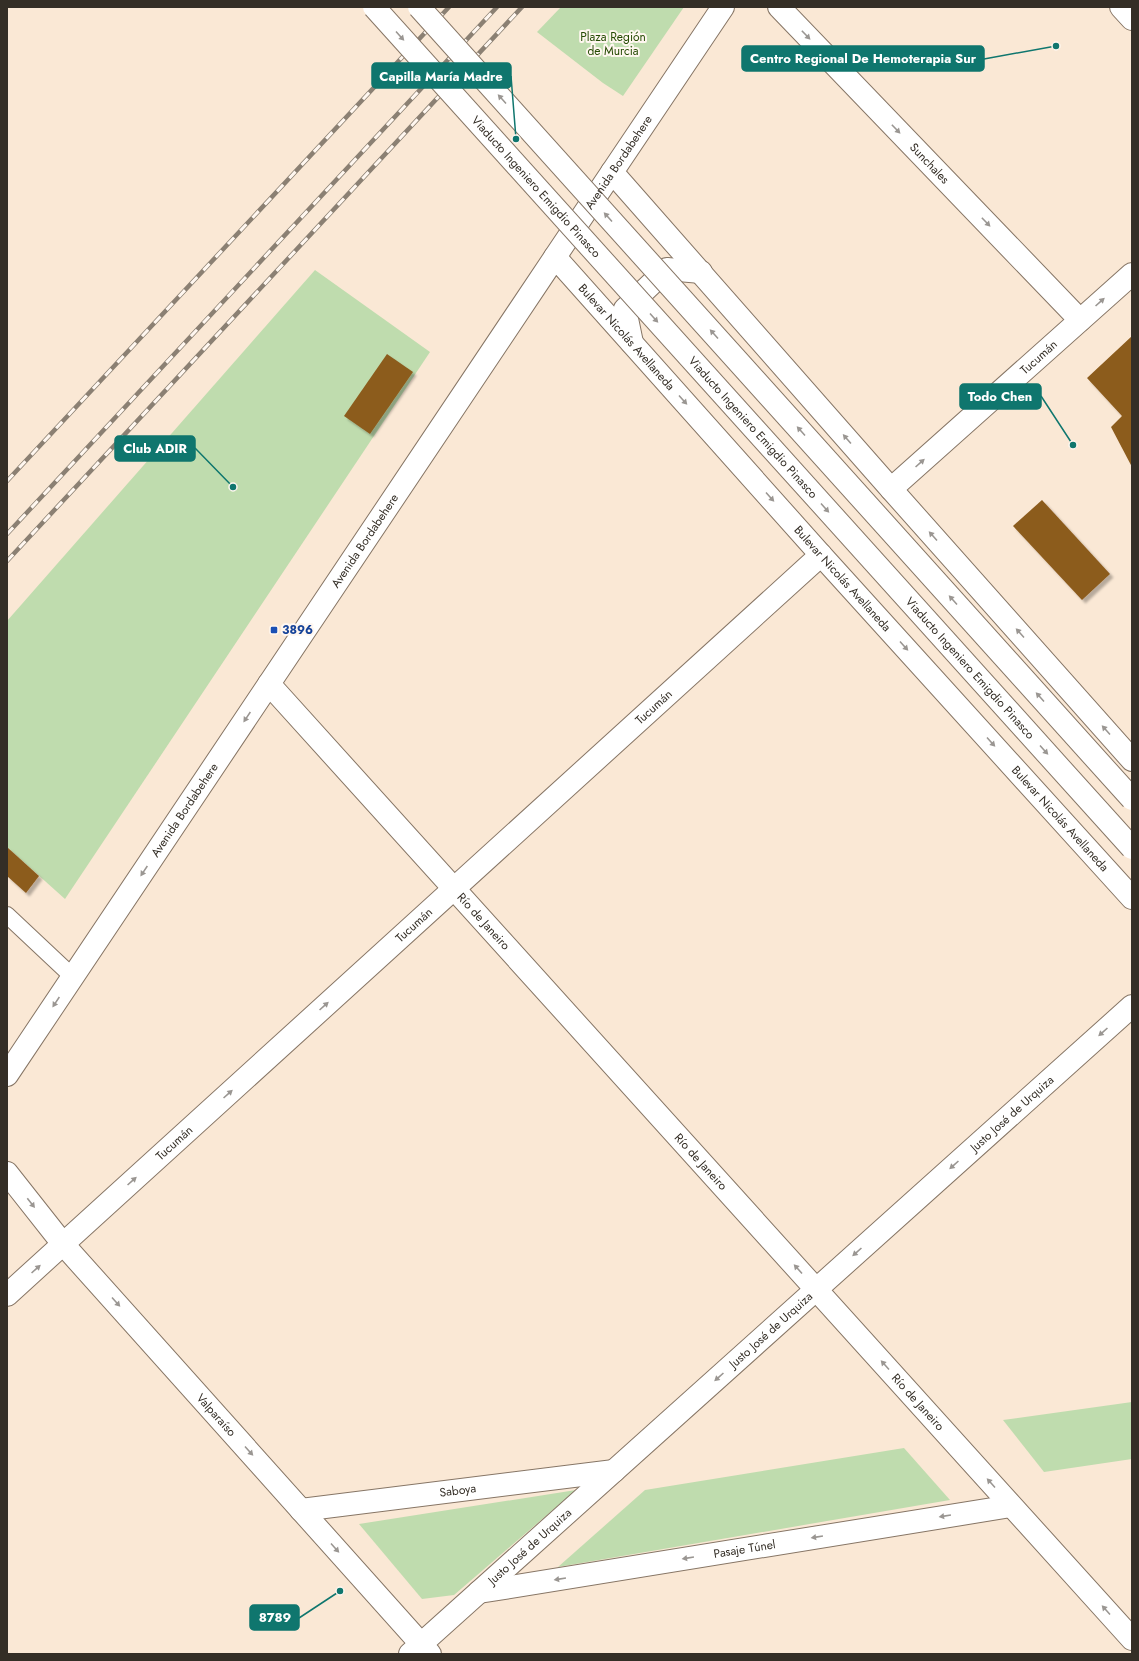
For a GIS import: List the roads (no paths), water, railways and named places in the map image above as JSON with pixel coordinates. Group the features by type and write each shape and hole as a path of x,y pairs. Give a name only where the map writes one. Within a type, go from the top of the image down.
{"street":[{"name":"Viaducto Ingeniero Emigdio Pinasco","path":"374,7 1132,848"},
{"path":"419,7 1132,799"},
{"name":"Avenida Bordabehere","path":"7,1075 723,7"},
{"name":"Sunchales","path":"779,7 1080,320"},
{"path":"1121,7 1132,19"},
{"path":"612,172 1132,760"},
{"name":"Bulevar Nicolás Avellaneda","path":"555,256 821,554 1132,898"},
{"path":"632,343 625,309 667,269 701,272"},
{"name":"Tucumán","path":"891,489 1132,274"},
{"name":"Tucumán","path":"7,1295 821,554"},
{"name":"Río de Janeiro","path":"269,684 1132,1639"},
{"name":"Justo José de Urquiza","path":"420,1651 479,1592 1132,1006"},
{"name":"Valparaíso","path":"7,1173 63,1244 301,1510 420,1651"},
{"name":"Saboya","path":"301,1510 614,1471"},
{"name":"Pasaje Túnel","path":"479,1592 1011,1506"}],"lane":[{"path":"7,915 73,977"}],"railway":[{"path":"7,481 449,7"},
{"path":"7,534 497,7"},
{"path":"7,561 522,7"}],"place":[{"name":"Centro Regional De Hemoterapia Sur","path":"1056,46"},
{"name":"Capilla María Madre","path":"516,139"},
{"name":"Todo Chen","path":"1073,445"},
{"name":"Club ADIR","path":"233,487"},
{"name":"3896","path":"274,630"},
{"name":"8789","path":"340,1591"}],"park label":[{"name":"Plaza Región de Murcia","path":"613,44"}]}
